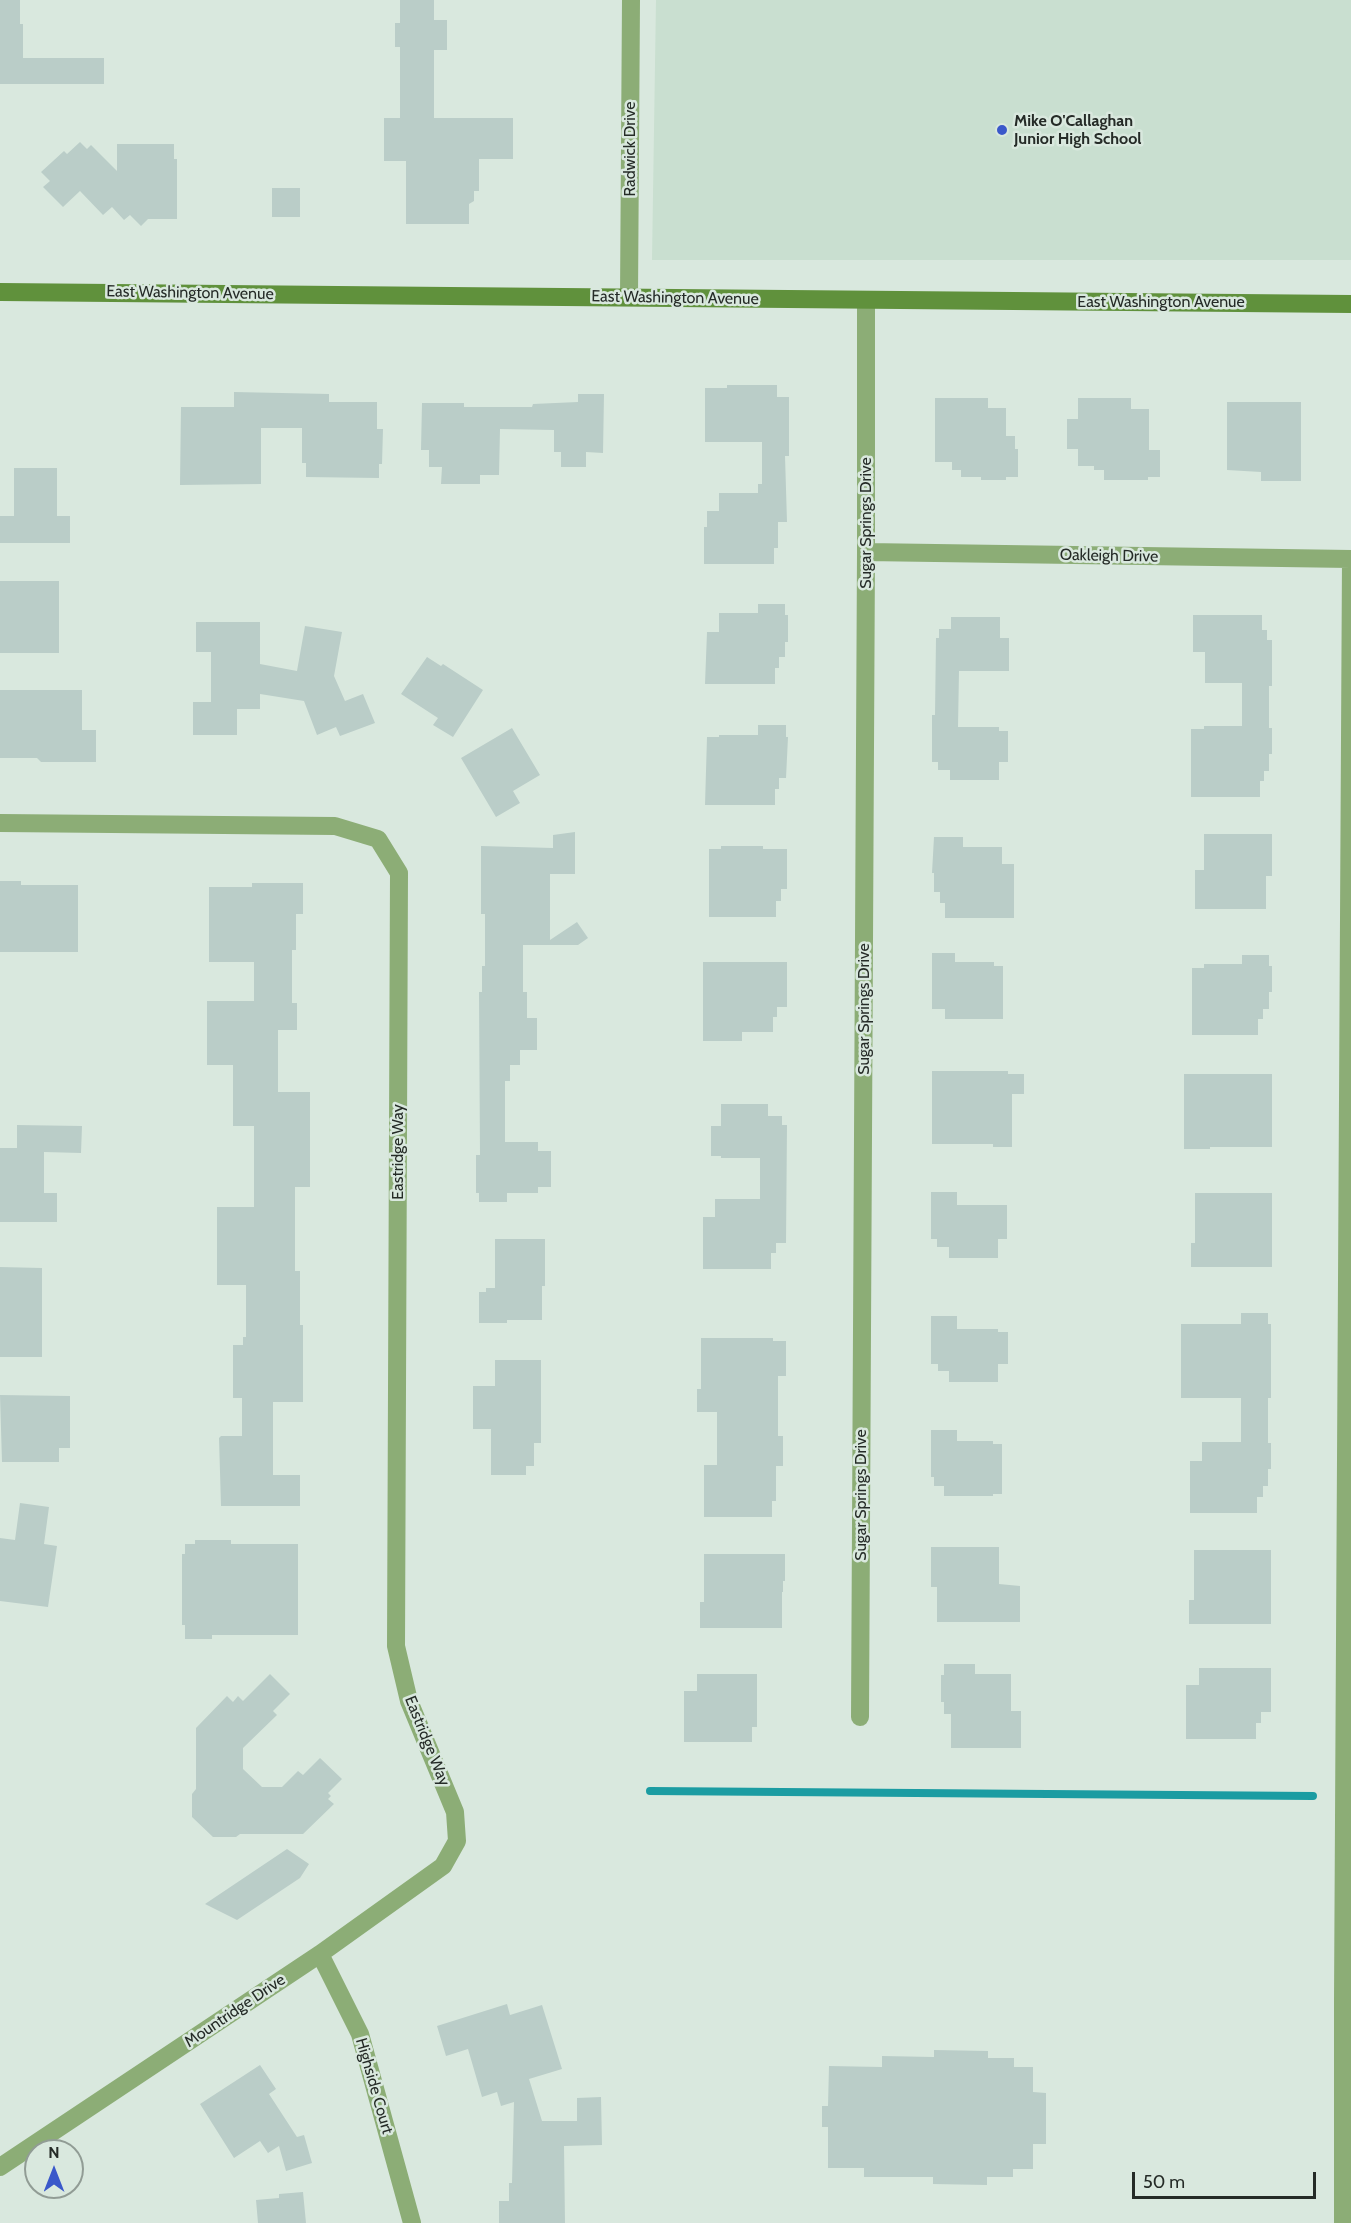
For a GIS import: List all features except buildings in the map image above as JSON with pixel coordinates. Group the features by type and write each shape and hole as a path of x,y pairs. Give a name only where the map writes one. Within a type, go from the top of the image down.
{"street":[{"name":"Radwick Drive","path":"629,297 631,0"},
{"name":"East Washington Avenue","path":"0,291 1351,304"},
{"name":"Sugar Springs Drive","path":"860,1717 867,552 866,301"},
{"name":"Oakleigh Drive","path":"867,552 1351,559"},
{"path":"1343,2223 1348,1809 1351,559"},
{"name":"Eastridge Way","path":"0,823 335,826 378,839 399,873 396,1646 409,1701 454,1812 457,1841"},
{"name":"Mountridge Drive","path":"0,2167 320,1954 443,1866 457,1841"},
{"name":"Highside Court","path":"320,1954 360,2034 412,2223"}],"shaded area":[{"name":"Mike O'Callaghan Junior High School","path":"656,0 1351,0 1351,260 652,260"}],"waterway":[{"path":"650,1791 1313,1796"}],"place":[{"name":"Mike O'Callaghan Junior High School","path":"1002,130"}]}
